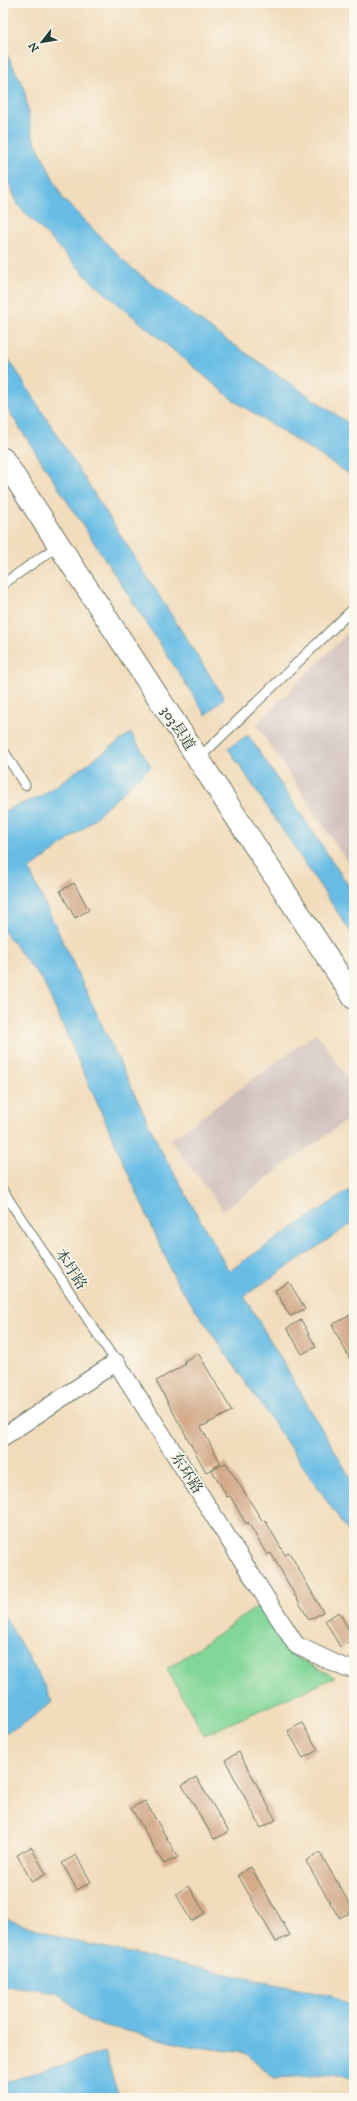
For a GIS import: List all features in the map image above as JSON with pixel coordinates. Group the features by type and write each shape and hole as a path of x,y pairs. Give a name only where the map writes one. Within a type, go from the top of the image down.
{"main road":[{"name":"303县道","path":"3,459 354,998"}],"street":[{"path":"3,1437 116,1362"},
{"name":"东环路","path":"116,1362 296,1645 345,1668 354,1668"}],"lane":[{"path":"3,584 59,545"},
{"path":"198,759 354,608"},
{"path":"3,750 25,785"},
{"name":"本圩路","path":"3,1191 116,1362"}],"shaded area":[{"path":"354,627 354,872 256,724"},
{"path":"316,1033 354,1087 354,1115 223,1210 170,1140"}],"green space":[{"path":"261,1604 294,1656 335,1677 204,1735 167,1669"}],"water":[{"path":"3,47 24,88 32,135 63,199 130,267 218,334 354,427 354,477 233,400 92,282 18,205 3,168"},
{"path":"3,350 224,698 206,715 3,402"},
{"path":"131,733 151,766 83,829 29,870 161,1150 229,1271 354,1187 354,1222 244,1296 354,1484 354,1540 176,1281 44,983 3,930 3,811 40,797"},
{"path":"248,735 354,894 354,937 228,748"},
{"path":"3,1614 44,1684 52,1702 19,1727 3,1733"},
{"path":"3,1918 73,1941 335,1997 354,2008 354,2079 342,2074 274,2078 246,2053 189,2046 90,2022 57,1992 3,1985"},
{"path":"105,2052 119,2098 3,2098 3,2083"}],"building":[{"path":"74,883 89,910 75,918 60,891"},
{"path":"289,1282 305,1309 290,1316 275,1290"},
{"path":"354,1313 354,1367 332,1325"},
{"path":"301,1320 316,1347 302,1354 287,1328"},
{"path":"198,1353 232,1411 201,1427 221,1464 206,1472 156,1381 186,1364 184,1361"},
{"path":"226,1463 263,1522 265,1520 285,1555 289,1552 323,1612 309,1620 271,1553 267,1555 248,1522 246,1524 230,1496 227,1497 212,1470"},
{"path":"339,1612 354,1639 340,1647 325,1620"},
{"path":"302,1723 318,1750 303,1758 288,1731"},
{"path":"239,1752 276,1820 261,1828 225,1760"},
{"path":"196,1777 229,1832 214,1839 182,1785"},
{"path":"145,1801 178,1857 164,1864 131,1808"},
{"path":"31,1847 46,1874 32,1882 17,1855"},
{"path":"320,1853 354,1911 339,1918 306,1861"},
{"path":"76,1855 91,1882 77,1890 62,1863"},
{"path":"251,1867 290,1935 276,1942 238,1875"},
{"path":"189,1886 205,1913 191,1921 176,1894"}]}
